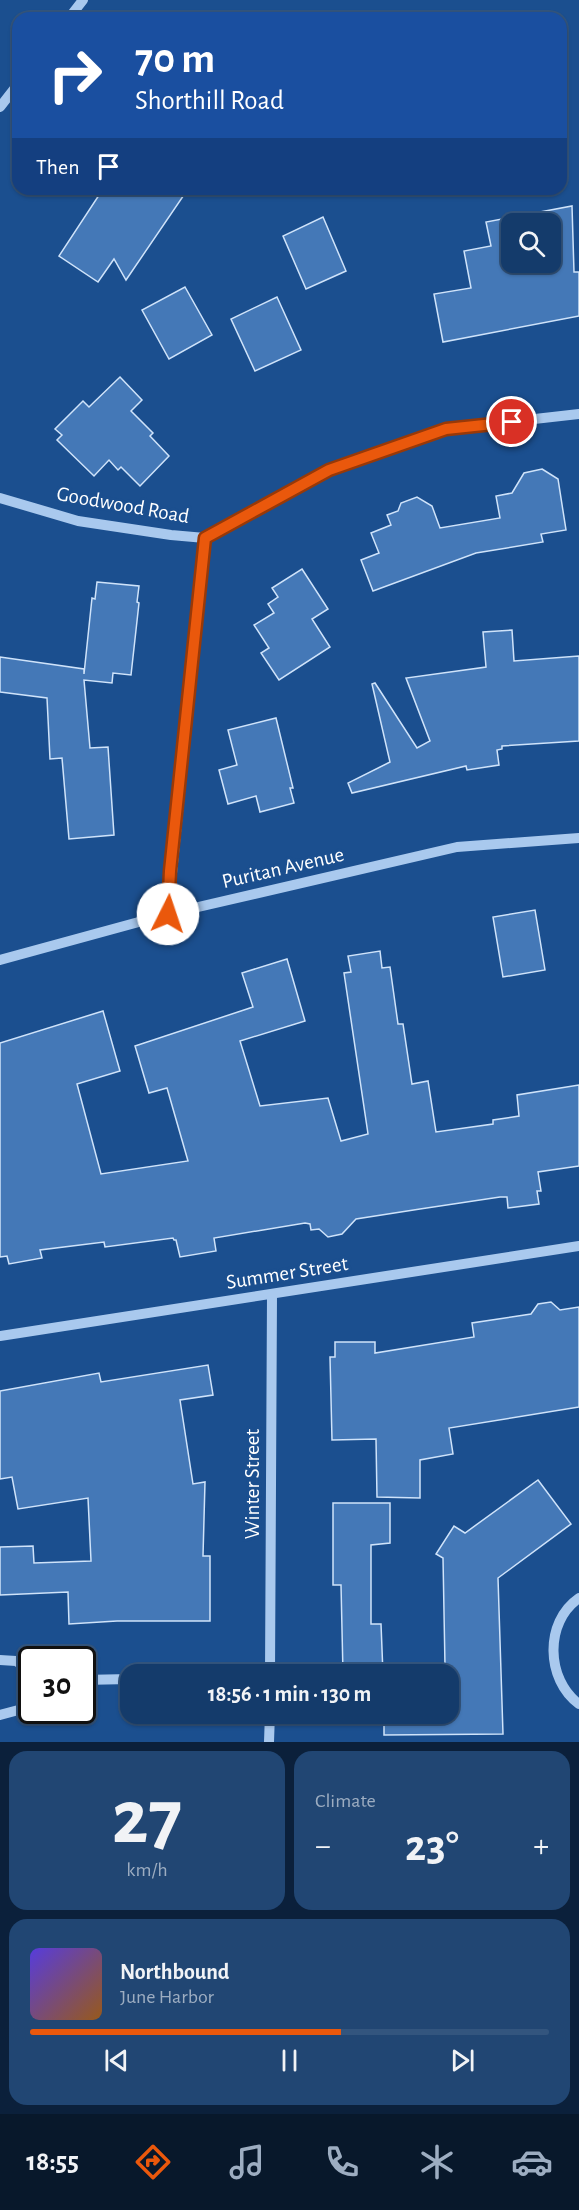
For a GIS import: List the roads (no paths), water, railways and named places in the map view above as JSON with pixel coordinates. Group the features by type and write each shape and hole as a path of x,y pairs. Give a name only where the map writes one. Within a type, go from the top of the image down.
{"street":[{"path":"74,12 84,0"},
{"path":"0,107 12,92"},
{"path":"168,914 170,871 205,538 329,470 446,429 579,414"},
{"name":"Goodwood Road","path":"0,498 78,521 205,538"},
{"name":"Puritan Avenue","path":"0,960 168,914 457,847 579,838"},
{"name":"Summer Street","path":"0,1336 579,1246"},
{"name":"Winter Street","path":"270,1664 272,1295"},
{"path":"579,1598 561,1619 554,1640 554,1661 560,1682 572,1700 579,1704"},
{"path":"0,1660 18,1662"},
{"path":"96,1680 120,1680"},
{"path":"0,1715 18,1710"},
{"path":"269,1742 270,1724"}]}
